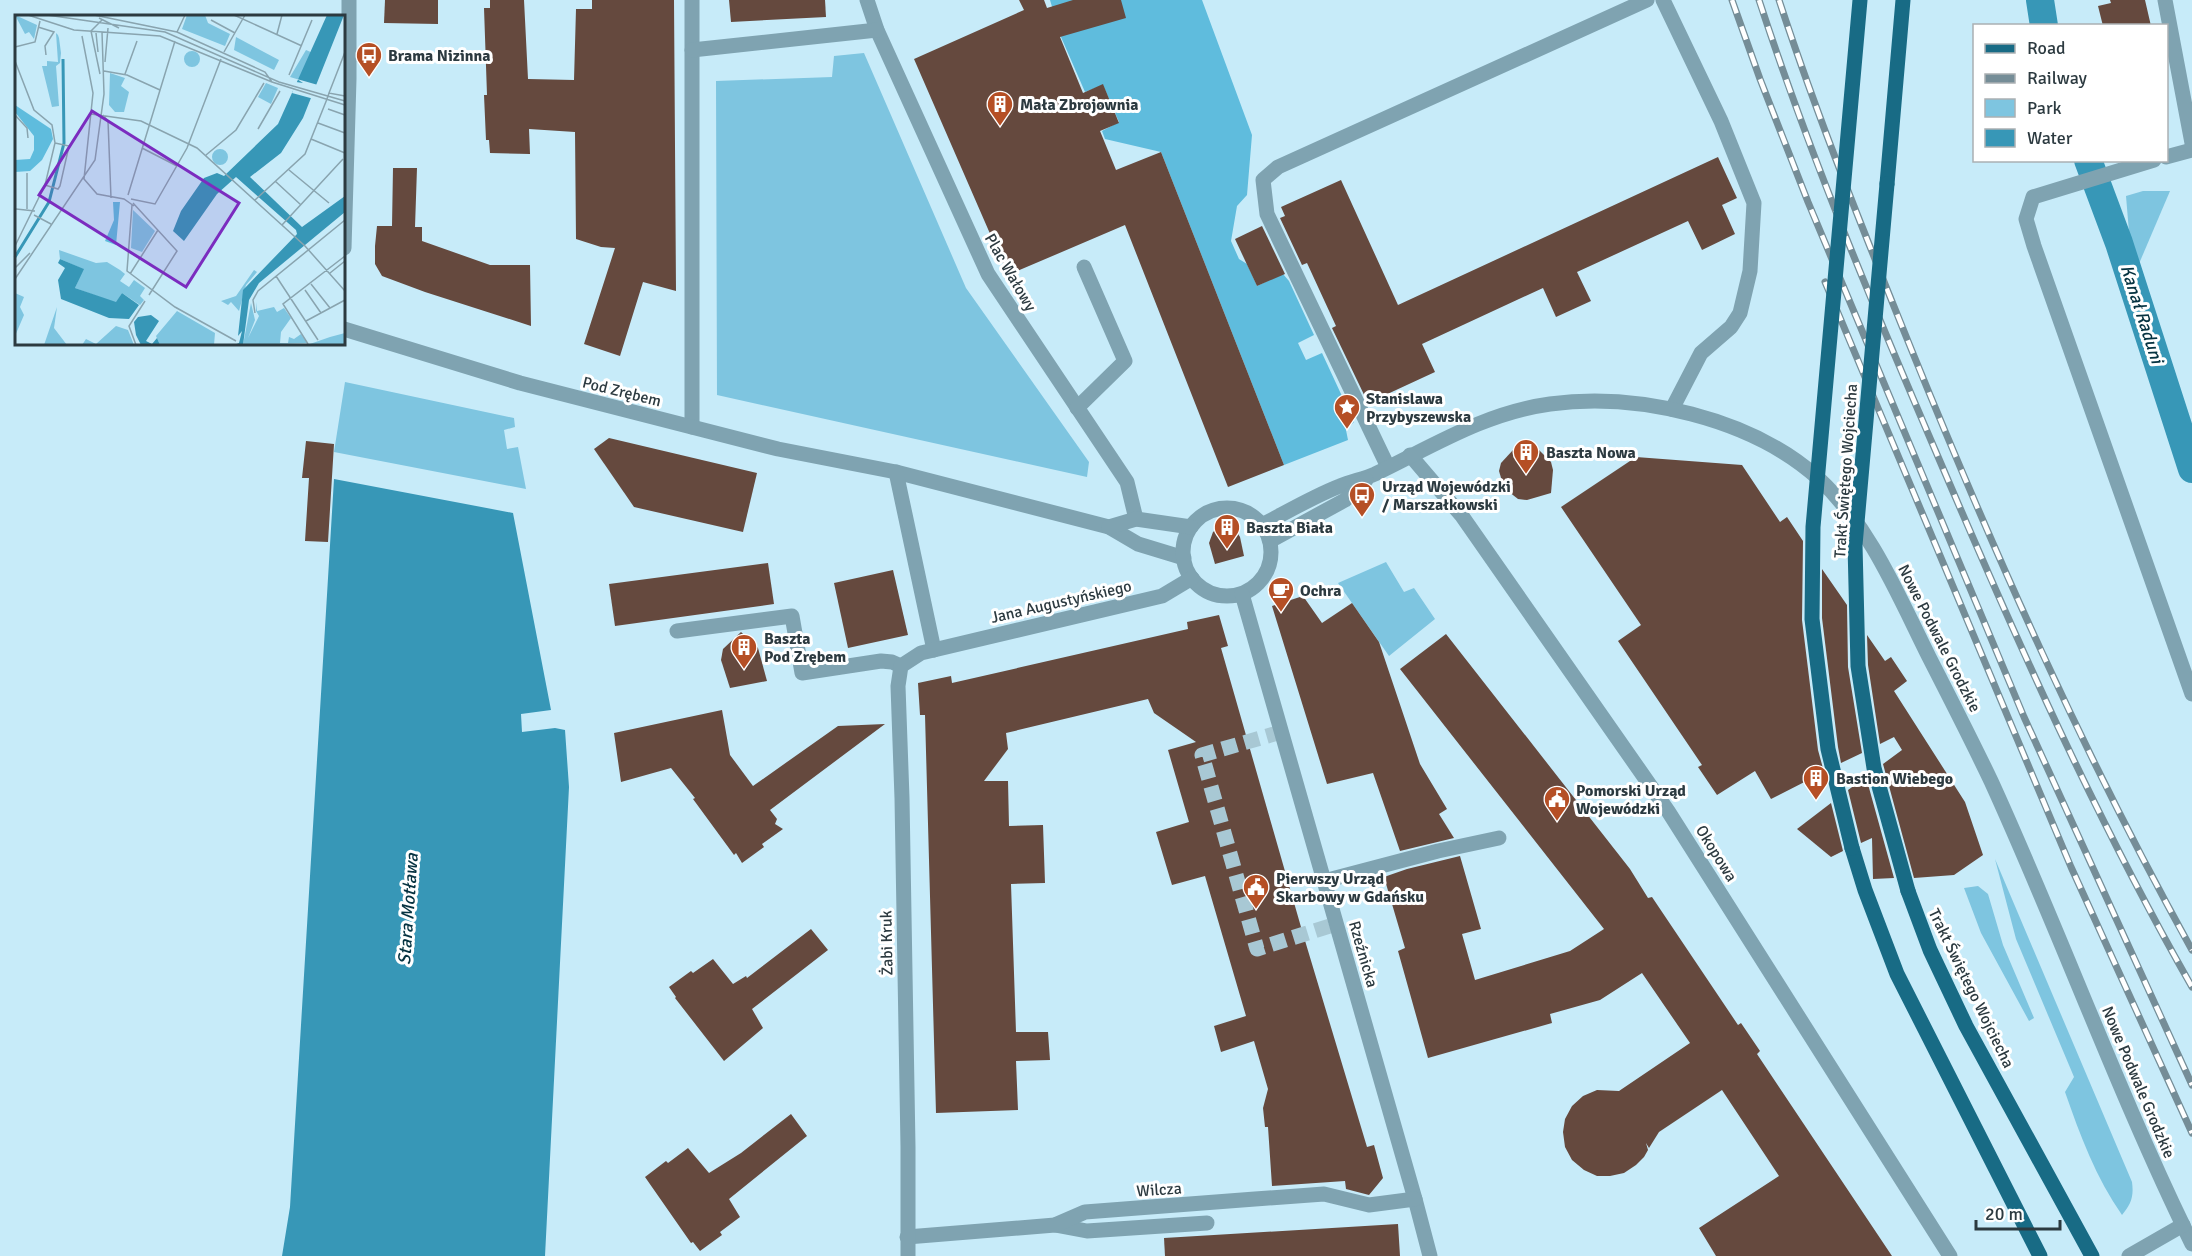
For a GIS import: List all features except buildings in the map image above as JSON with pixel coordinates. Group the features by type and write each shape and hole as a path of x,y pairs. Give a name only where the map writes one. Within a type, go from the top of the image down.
{"main road":[{"name":"Trakt Świętego Wojciecha","path":"1860,0 1813,527 1812,619 1828,749 1852,848 1865,890 1897,974 2040,1256"},
{"name":"Trakt Świętego Wojciecha","path":"1903,0 1855,545 1858,666 1872,757 1899,863 1930,950 1966,1026 2092,1256"}],"street":[{"path":"345,214 349,0"},
{"path":"692,0 692,427"},
{"name":"Plac Wałowy","path":"867,0 877,30 988,274 1127,482 1136,519"},
{"path":"1388,467 1268,214 1263,180 1278,167 1647,0"},
{"path":"1663,0 1721,121 1754,203 1750,271 1740,313 1731,327 1701,353 1672,409"},
{"path":"2165,0 2192,143"},
{"path":"692,50 877,30"},
{"path":"2168,156 2192,150"},
{"path":"2146,162 2033,197 2026,219 2192,694"},
{"path":"1077,408 1125,361 1084,267"},
{"name":"Pod Zrębem","path":"345,329 519,383 778,448 896,472 1109,527 1138,544 1184,558"},
{"name":"Nowe Podwale Grodzkie","path":"1410,455 1502,413 1548,404 1584,401 1625,402 1672,409 1715,420 1781,452 1816,476 1843,504 1876,552 1991,782 2142,1137 2192,1244"},
{"path":"1262,525 1338,486 1371,476 1410,455"},
{"name":"Okopowa","path":"1410,455 1469,525 1652,786 1950,1256"},
{"path":"677,631 792,616 802,673 881,661 901,666 921,653 934,650 896,472"},
{"path":"1270,541 1345,500 1371,476"},
{"path":"1226,508 1240,510 1252,516 1262,525 1270,541 1271,554 1266,573 1253,588 1242,594 1228,596 1214,594 1202,588 1192,578 1184,558 1185,542 1191,527 1201,517 1213,510 1226,508"},
{"path":"1109,527 1136,519 1191,527"},
{"name":"Jana Augustyńskiego","path":"934,650 1162,596 1192,578"},
{"name":"Rzeźnicka","path":"1242,594 1430,1256"},
{"name":"Żabi Kruk","path":"901,666 898,686 908,1136 908,1256"},
{"path":"1324,882 1438,851 1499,838"},
{"name":"Wilcza","path":"907,1237 1055,1225 1085,1212 1255,1199 1324,1194 1369,1204 1415,1199"},
{"path":"1055,1225 1087,1231 1207,1223"},
{"path":"2129,1256 2183,1225"}],"green space":[{"path":"864,53 966,288 1089,462 1087,477 717,395 716,81 832,77 834,56"},
{"path":"2143,191 2170,191 2138,266 2130,244 2126,196"},
{"path":"345,382 514,418 515,427 504,430 507,449 518,447 526,489 334,452"},
{"path":"1386,562 1404,592 1414,588 1435,619 1389,656 1338,583"},
{"path":"1995,859 2132,1182 2131,1200 2122,1215 2096,1171 2065,1092 2074,1077 2016,939"},
{"path":"1978,886 1988,894 2003,945 2034,1018 2029,1021 1981,933 1964,888"}],"shaded area":[{"path":"1050,0 1202,0 1252,135 1247,195 1237,206 1231,241 1239,259 1247,264 1257,286 1283,274 1289,281 1314,335 1298,343 1306,360 1322,353 1354,422 1346,430 1348,440 1284,465 1161,152 1105,139 1102,131 1119,122 1103,85 1085,92 1061,37"}],"water":[{"name":"Stara Motława","path":"334,479 513,513 551,710 521,714 522,732 555,728 565,730 569,787 545,1256 282,1256 290,1207"}],"waterway":[{"name":"Kanał Raduni","path":"2040,0 2044,24"},
{"name":"Kanał Raduni","path":"2089,162 2119,243 2192,469"}],"tunnel":[{"path":"1281,732 1202,755 1257,949 1336,924"}],"railway":[{"path":"1732,0 1808,202 2024,717 2192,1085"},
{"path":"1759,0 1800,116 1867,289 1997,594 2122,858 2192,987"},
{"path":"1779,0 1826,133 1860,220 1976,504 2078,729 2192,950"},
{"path":"1825,282 2071,867 2192,1133"}],"place":[{"name":"Brama Nizinna","path":"369,78"},
{"name":"Mała Zbrojownia","path":"1000,127"},
{"name":"Stanislawa Przybyszewska","path":"1347,430"},
{"name":"Baszta Nowa","path":"1526,475"},
{"name":"Urząd Wojewódzki / Marszałkowski","path":"1362,518"},
{"name":"Baszta Biała","path":"1227,550"},
{"name":"Ochra","path":"1281,613"},
{"name":"Baszta Pod Zrębem","path":"744,670"},
{"name":"Bastion Wiebego","path":"1816,801"},
{"name":"Pomorski Urząd Wojewódzki","path":"1557,822"},
{"name":"Pierwszy Urząd Skarbowy w Gdańsku","path":"1256,910"}]}
